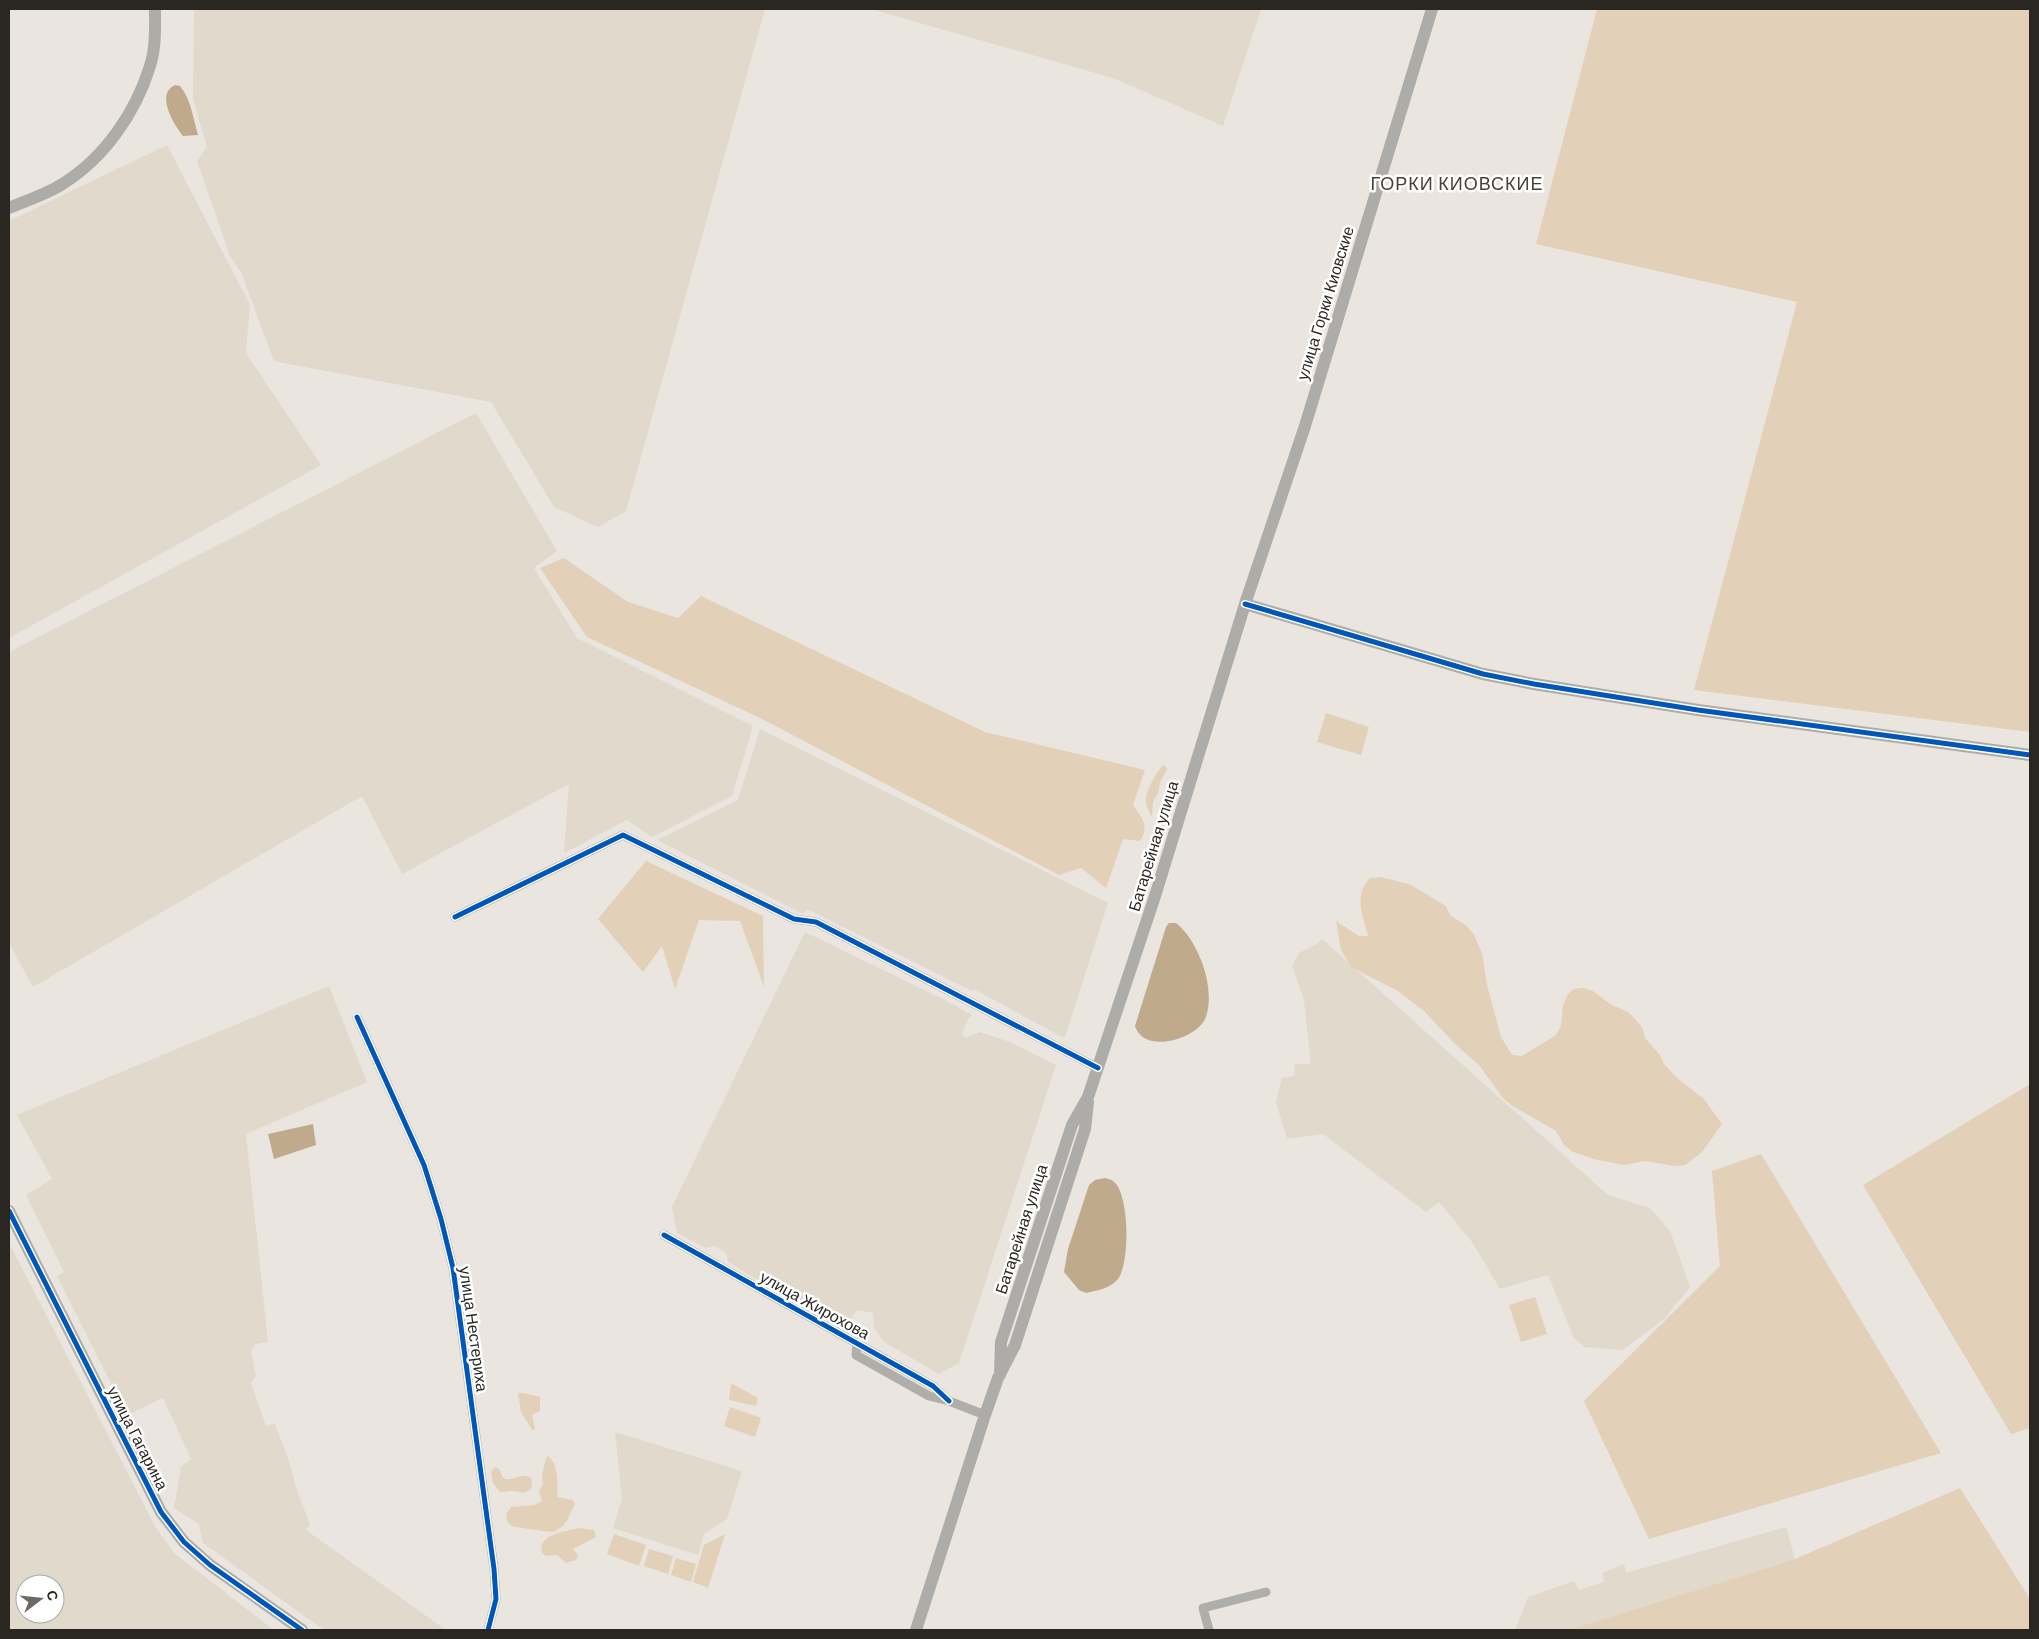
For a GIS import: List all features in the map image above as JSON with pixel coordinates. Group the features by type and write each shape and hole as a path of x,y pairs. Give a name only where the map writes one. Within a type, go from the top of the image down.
{"main road":[{"path":"9,208 63,184 94,162 116,134 136,101 151,64 155,30 155,9"},
{"name":"улица Горки Киовские","path":"1244,604 1305,426 1432,9"},
{"path":"1244,604 1483,674 1526,683 1698,710 2030,755"},
{"name":"Батарейная улица","path":"916,1630 985,1415 1000,1375 1015,1345 1085,1129 1088,1097 1155,896 1244,604"},
{"name":"улица Гагарина","path":"9,1211 161,1512 184,1542 210,1565 302,1630"}],"street":[{"path":"455,917 623,835 794,919 816,922 1098,1068"},
{"name":"улица Нестериха","path":"358,1018 424,1165 441,1219 453,1268 494,1569 496,1599 488,1630"},
{"name":"улица Жирохова","path":"664,1235 933,1386 949,1401"},
{"name":"улица Жирохова","path":"857,1343 856,1355 928,1396 949,1401 985,1415"},
{"path":"1209,1630 1203,1608 1266,1592"}],"shaded area":[{"path":"194,9 765,9 626,511 598,527 554,507 491,402 278,362 273,359 242,274 230,256 197,161 207,147 193,99"},
{"path":"871,9 1261,9 1223,126 1113,78"},
{"path":"1597,9 2030,9 2030,732 1694,690 1797,302 1536,244"},
{"path":"175,85 180,86 187,97 198,135 183,136 171,117 166,102 169,89"},
{"path":"167,145 250,305 246,353 321,465 9,638 9,221"},
{"path":"476,413 557,551 534,568 577,638 753,726 732,796 652,837 627,820 564,853 569,784 402,874 362,796 33,987 9,943 9,652"},
{"path":"564,558 628,602 678,618 701,596 985,732 1145,770 1133,805 1144,822 1143,836 1140,841 1123,839 1106,888 1081,868 1059,875 762,719 587,637 540,568"},
{"path":"1326,713 1369,727 1361,755 1317,742"},
{"path":"760,729 1108,903 1065,1037 974,989 972,991 807,909 803,914 657,840 738,800"},
{"path":"1164,765 1167,769 1153,802 1152,817 1147,806 1147,795 1156,774"},
{"path":"646,861 763,916 764,987 740,921 699,920 675,989 662,946 643,972 598,919"},
{"path":"1380,877 1409,884 1446,906 1450,915 1467,926 1474,935 1482,953 1487,985 1501,1037 1512,1055 1522,1056 1556,1035 1561,1026 1563,1005 1573,989 1583,988 1593,991 1610,1004 1628,1012 1642,1027 1645,1038 1660,1055 1664,1064 1678,1079 1703,1098 1722,1124 1702,1152 1685,1165 1675,1166 1645,1161 1624,1165 1594,1159 1573,1152 1564,1145 1556,1131 1511,1105 1503,1098 1479,1065 1454,1043 1425,1012 1398,991 1351,967 1341,950 1336,921 1359,936 1368,936 1361,906 1362,892 1370,878"},
{"path":"1169,923 1176,923 1184,931 1192,942 1204,967 1209,995 1208,1008 1205,1019 1192,1033 1170,1041 1159,1042 1148,1040 1140,1035 1135,1026 1166,927"},
{"path":"805,932 972,1015 962,1033 965,1038 980,1032 1010,1042 1056,1065 959,1363 939,1374 884,1342 874,1328 873,1313 857,1310 848,1322 836,1325 829,1323 728,1262 726,1253 714,1246 706,1248 677,1233 672,1207"},
{"path":"1322,939 1608,1195 1650,1208 1670,1231 1690,1287 1664,1319 1623,1350 1585,1347 1574,1338 1548,1275 1500,1289 1472,1242 1439,1202 1426,1212 1323,1134 1287,1139 1276,1102 1282,1078 1294,1076 1295,1064 1311,1064 1304,1000 1292,966 1299,953"},
{"path":"329,986 367,1082 246,1134 268,1342 255,1344 251,1352 256,1376 251,1383 266,1426 275,1424 288,1458 297,1491 310,1524 306,1530 446,1630 324,1630 203,1543 199,1524 174,1508 181,1467 191,1459 163,1398 127,1415 57,1276 64,1272 26,1195 52,1179 17,1115"},
{"path":"2030,1084 2030,1428 2011,1434 1863,1185"},
{"path":"313,1124 316,1145 274,1159 268,1134"},
{"path":"1761,1154 1941,1453 1649,1539 1584,1401 1720,1266 1712,1171"},
{"path":"1105,1178 1113,1181 1119,1188 1123,1199 1126,1228 1125,1259 1122,1271 1115,1282 1103,1289 1086,1293 1079,1290 1064,1272 1068,1249 1089,1185 1095,1180"},
{"path":"9,1243 156,1528 174,1553 274,1630 9,1630"},
{"path":"1535,1297 1547,1334 1521,1342 1509,1305"},
{"path":"731,1383 758,1398 756,1406 729,1400"},
{"path":"518,1393 540,1397 540,1411 532,1415 534,1430 532,1430 521,1412"},
{"path":"730,1407 761,1418 755,1437 724,1426"},
{"path":"615,1432 742,1471 727,1519 704,1534 698,1555 613,1528 622,1499"},
{"path":"548,1456 556,1469 557,1497 573,1500 575,1504 567,1520 563,1526 553,1532 510,1525 506,1514 511,1507 535,1505 542,1501 539,1491 543,1485 542,1475"},
{"path":"495,1467 499,1469 503,1478 510,1479 527,1476 531,1478 532,1487 524,1492 500,1492 493,1483 491,1472"},
{"path":"1960,1488 2030,1599 2030,1630 1568,1630 1795,1559"},
{"path":"1786,1527 1795,1559 1568,1630 1515,1630 1528,1597 1574,1581 1579,1590 1604,1582 1602,1573 1624,1564 1626,1573"},
{"path":"578,1528 594,1530 596,1537 573,1549 578,1555 576,1560 566,1563 557,1555 546,1556 542,1553 544,1542 548,1538"},
{"path":"614,1534 646,1545 639,1566 607,1554"},
{"path":"725,1534 708,1588 693,1582 704,1545"},
{"path":"649,1549 673,1556 668,1574 644,1566"},
{"path":"676,1558 696,1564 691,1582 671,1575"}],"cycle path":[{"path":"1245,604 1483,674 1534,684 1698,710 2030,755"},
{"path":"455,917 623,835 794,919 816,922 1098,1068"},
{"path":"357,1017 424,1165 441,1219 453,1268 494,1569 496,1599 488,1630"},
{"path":"9,1211 161,1512 184,1542 210,1565 302,1630"},
{"path":"664,1235 933,1386 949,1401"}],"district":[{"name":"ГОРКИ КИОВСКИЕ","path":"1457,184"}]}
